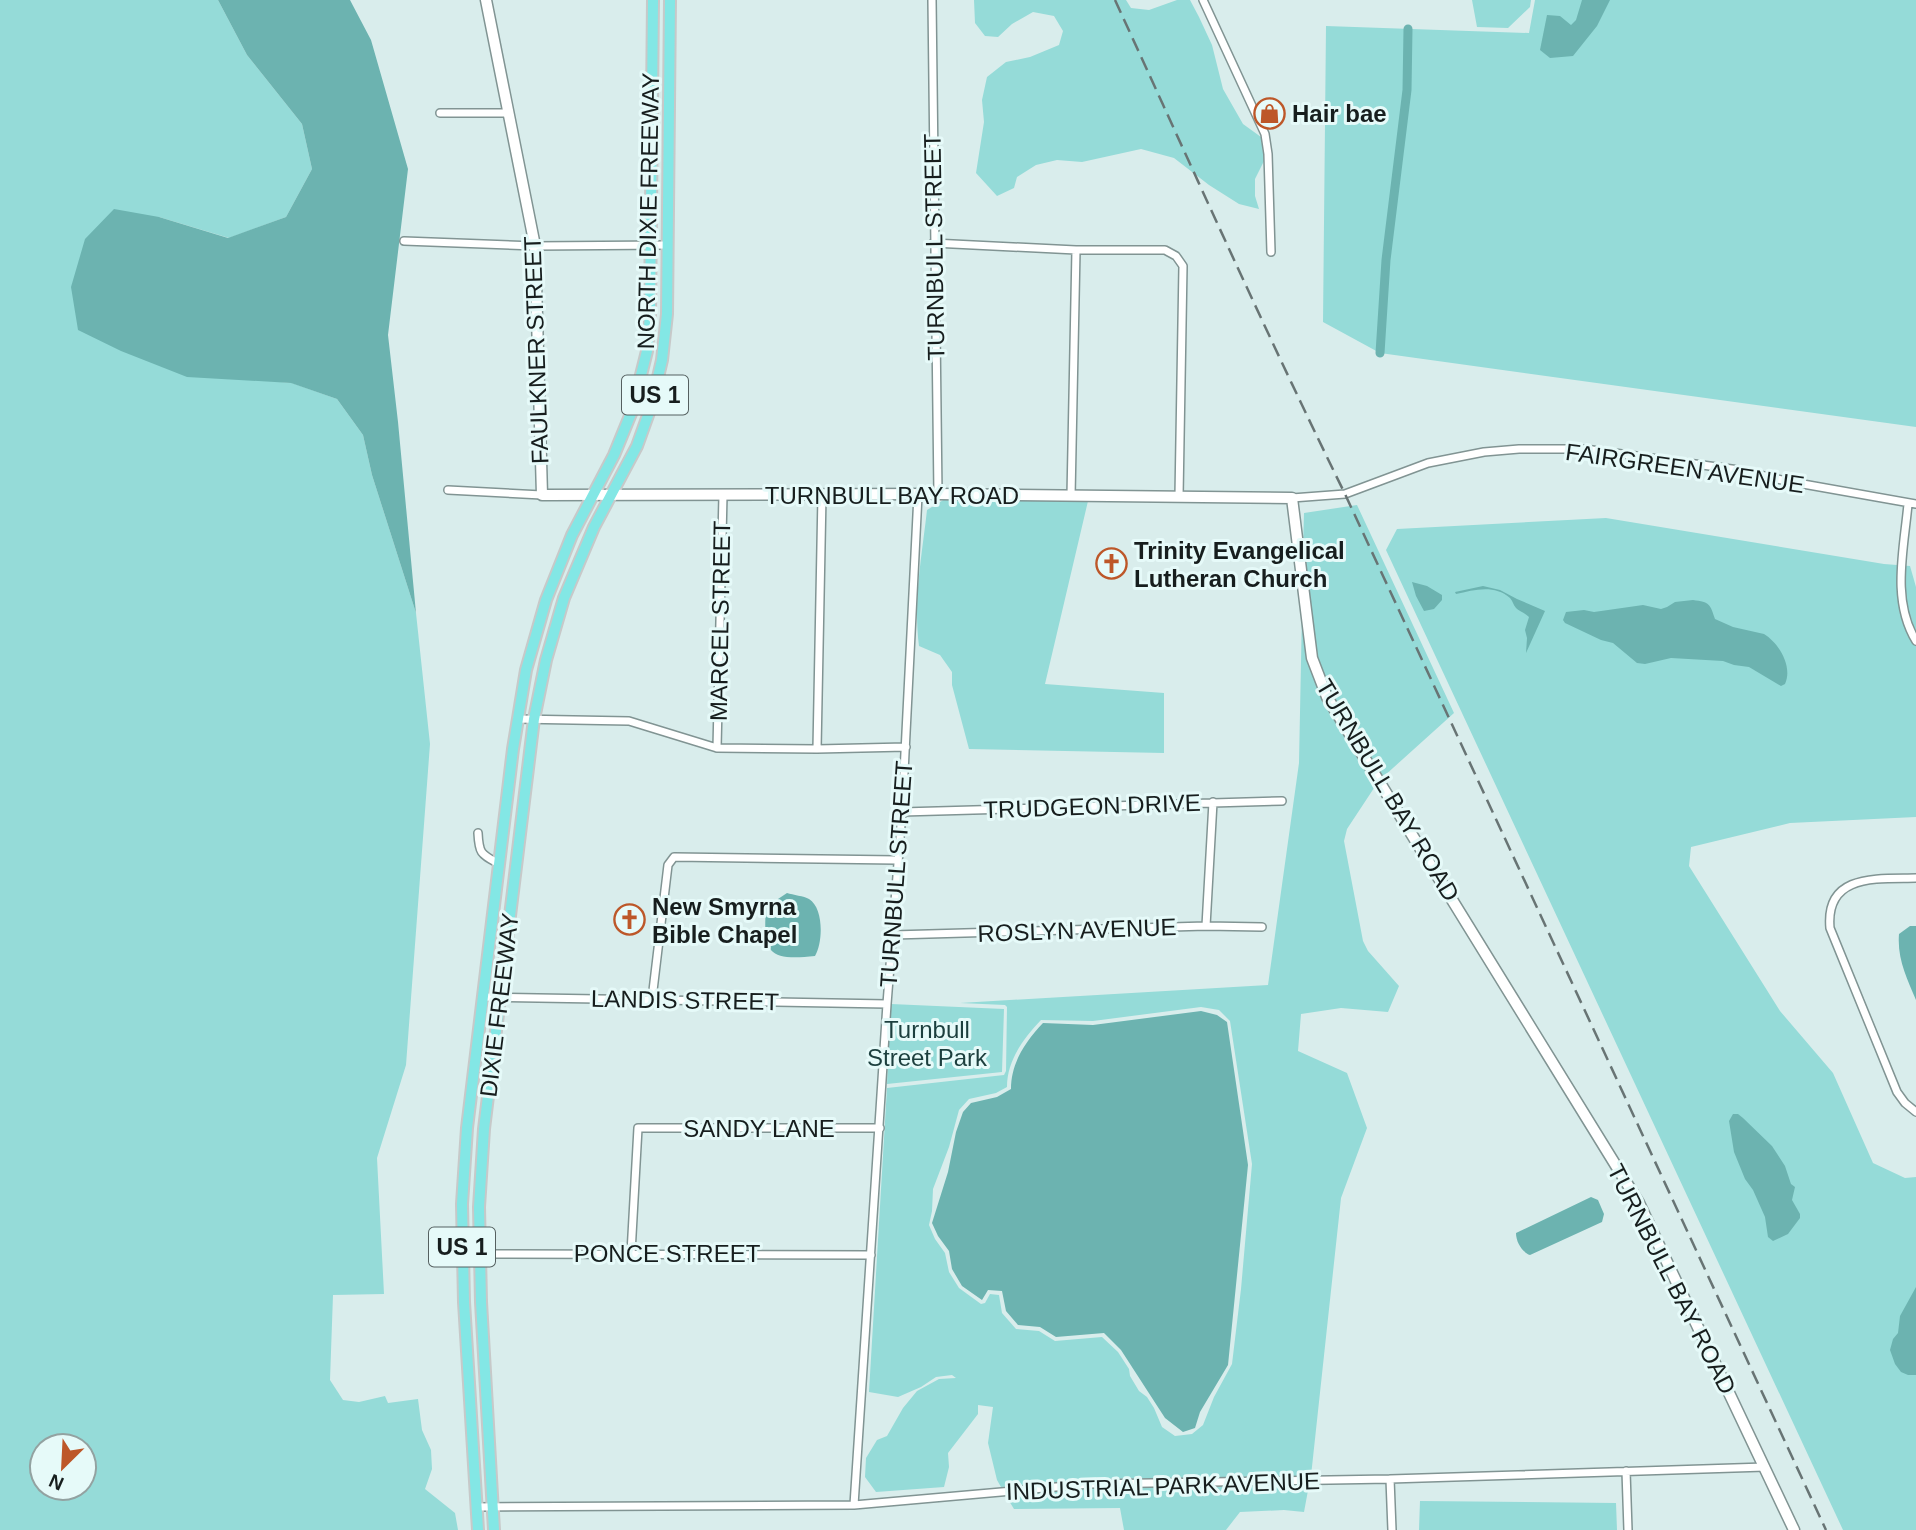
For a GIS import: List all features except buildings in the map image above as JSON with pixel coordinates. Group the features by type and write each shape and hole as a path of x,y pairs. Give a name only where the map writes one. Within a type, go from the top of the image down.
{"main road":[{"name":"NORTH DIXIE FREEWAY","path":"592,495 620,442 632,411 647,351 650,316 653,0"},
{"name":"NORTH DIXIE FREEWAY","path":"611,495 644,428 658,383 667,314 670,0"},
{"name":"DIXIE FREEWAY","path":"478,1530 462,1254 464,1167 517,719 530,653 546,600 572,535 592,495"},
{"name":"DIXIE FREEWAY","path":"495,1530 479,1253 482,1155 534,719 546,660 564,598 584,549 611,495"}],"street":[{"name":"FAULKNER STREET","path":"486,0 535,246 542,495"},
{"name":"TURNBULL STREET","path":"932,0 938,494"},
{"path":"1203,0 1265,134 1271,252"},
{"path":"440,113 509,113"},
{"path":"404,241 535,246 668,245"},
{"path":"933,243 1076,250 1165,250 1177,256 1183,266 1180,496"},
{"path":"1071,496 1076,250"},
{"name":"FAIRGREEN AVENUE","path":"1292,498 1345,494 1428,463 1484,452 1585,449 1739,470 1912,504"},
{"path":"448,490 542,495"},
{"name":"TURNBULL BAY ROAD","path":"542,495 938,494 1292,498 1312,658 1327,697 1639,1203 1794,1530"},
{"name":"MARCEL STREET","path":"717,748 723,495"},
{"path":"817,749 822,495"},
{"name":"TURNBULL STREET","path":"854,1505 902,812 918,495"},
{"path":"1912,504 1901,579 1902,601 1916,641"},
{"path":"517,719 629,721 717,748 906,747"},
{"name":"TRUDGEON DRIVE","path":"902,812 1282,801"},
{"path":"1206,926 1213,802"},
{"path":"478,833 479,850 499,864"},
{"path":"652,999 668,865 674,857 897,860"},
{"path":"1916,877 1861,880 1852,883 1840,892 1831,907 1829,918 1830,928 1897,1092 1916,1112"},
{"name":"ROSLYN AVENUE","path":"893,935 1206,926 1262,927"},
{"name":"LANDIS STREET","path":"483,997 887,1004"},
{"name":"SANDY LANE","path":"631,1253 638,1128 880,1128"},
{"name":"PONCE STREET","path":"462,1254 872,1255"},
{"name":"INDUSTRIAL PARK AVENUE","path":"476,1507 854,1505 1090,1484 1390,1479 1765,1467"},
{"path":"1626,1471 1628,1530"},
{"path":"1390,1479 1392,1530"}],"green space":[{"path":"0,0 218,0 247,55 302,124 312,169 286,217 229,238 159,217 247,379 292,383 337,399 363,435 372,475 416,613 430,744 406,1065 377,1158 384,1294 333,1295 330,1380 343,1400 359,1402 385,1396 388,1403 418,1399 422,1430 431,1450 432,1469 425,1489 455,1513 458,1530 0,1530"},
{"path":"974,0 1126,0 1131,8 1149,10 1177,0 1190,0 1212,45 1223,89 1243,124 1261,137 1264,161 1255,179 1255,196 1259,209 1239,204 1174,158 1141,149 1082,162 1057,160 1036,165 1017,177 1014,188 997,196 976,173 984,122 982,100 987,77 1006,62 1030,57 1059,45 1063,31 1054,16 1033,12 1012,24 998,37 985,36 975,23"},
{"path":"1472,0 1531,0 1530,7 1508,28 1477,27"},
{"path":"1535,0 1916,0 1916,427 1380,353 1323,322 1326,26 1529,33"},
{"path":"945,499 1088,501 1045,684 1164,693 1164,753 969,749 952,685 952,672 940,655 919,646 917,629 927,510"},
{"path":"1357,505 1454,713 1383,777 1331,694 1317,657 1303,549 1304,513"},
{"path":"1606,518 1910,566 1916,587 1916,817 1790,823 1691,847 1689,866 1780,1011 1833,1073 1873,1163 1905,1178 1916,1177 1916,1530 1843,1530 1386,550 1397,529"},
{"path":"1302,611 1308,661 1376,785 1347,829 1344,841 1363,941 1368,951 1399,986 1388,1012 1341,1008 1301,1014 1298,1051 1347,1073 1367,1128 1341,1198 1311,1476 1090,1479 1001,1487 988,1443 993,1407 978,1405 978,1414 948,1453 949,1467 944,1487 876,1492 865,1477 866,1458 877,1440 887,1436 903,1408 917,1391 939,1379 956,1378 952,1375 936,1377 898,1397 869,1392 887,1088 1004,1075 1007,1007 960,1003 1268,985 1299,763","holes":["1201,1007 1219,1010 1230,1021 1252,1164 1241,1289 1232,1364 1203,1425 1192,1434 1175,1436 1162,1427 1154,1408 1139,1391 1118,1352 1102,1337 1055,1341 1039,1331 1016,1329 1002,1313 999,1295 990,1294 985,1303 981,1304 959,1288 949,1272 945,1253 929,1225 933,1189 959,1110 969,1099 996,1093 1007,1087 1013,1059 1041,1020 1093,1021"]},
{"name":"Turnbull Street Park","path":"891,1004 1004,1009 1002,1072 887,1084"},
{"path":"1309,1485 1304,1512 1240,1512 1226,1530 1124,1530 1120,1508 1014,1509 1006,1496 1089,1489"},
{"path":"1420,1501 1616,1503 1617,1530 1419,1530"}],"shaded area":[{"path":"218,0 350,0 371,40 408,169 388,335 416,613 372,475 363,435 337,399 291,383 187,377 121,351 78,330 71,287 85,239 114,209 159,217 228,238 286,217 312,169 302,124 247,55"},
{"path":"1582,0 1610,0 1597,26 1573,56 1550,58 1540,50 1547,15 1560,16 1571,25 1576,20"},
{"path":"1412,582 1427,586 1442,595 1442,600 1434,609 1424,611"},
{"path":"1483,586 1500,590 1545,611 1526,653 1525,630 1529,617 1516,608 1510,598 1491,590 1455,592"},
{"path":"1693,600 1708,605 1715,619 1770,638 1786,663 1785,684 1781,686 1749,667 1723,661 1671,658 1645,664 1637,663 1613,643 1601,640 1563,620 1566,612 1594,612 1643,605 1661,609 1675,602"},
{"path":"787,893 809,899 817,910 821,935 815,956 778,955 768,944 766,907"},
{"path":"1910,926 1916,926 1916,1000 1903,968 1899,943 1899,934"},
{"path":"1201,1011 1217,1015 1227,1022 1248,1165 1228,1365 1200,1412 1195,1428 1183,1432 1165,1418 1121,1350 1104,1333 1056,1337 1040,1327 1018,1325 1006,1311 1002,1291 988,1290 982,1300 962,1286 952,1269 949,1251 932,1223 963,1112 971,1103 997,1097 1011,1089 1013,1070 1020,1053 1043,1023 1093,1025"},
{"path":"1733,1114 1743,1118 1772,1146 1795,1187 1792,1200 1800,1218 1788,1234 1773,1241 1768,1237 1765,1217 1734,1152 1729,1121"},
{"path":"1591,1197 1598,1200 1604,1214 1602,1222 1530,1255 1522,1249 1516,1233"},
{"path":"1916,1287 1916,1375 1908,1375 1901,1372 1895,1364 1890,1350 1898,1333 1900,1316"}],"waterway":[{"path":"1380,353 1386,260 1407,90 1408,29"}],"railway":[{"path":"1115,0 1826,1530"}],"place":[{"name":"Hair bae","path":"1269,113"},
{"name":"Trinity Evangelical Lutheran Church","path":"1111,564"},
{"name":"New Smyrna Bible Chapel","path":"629,920"}]}
